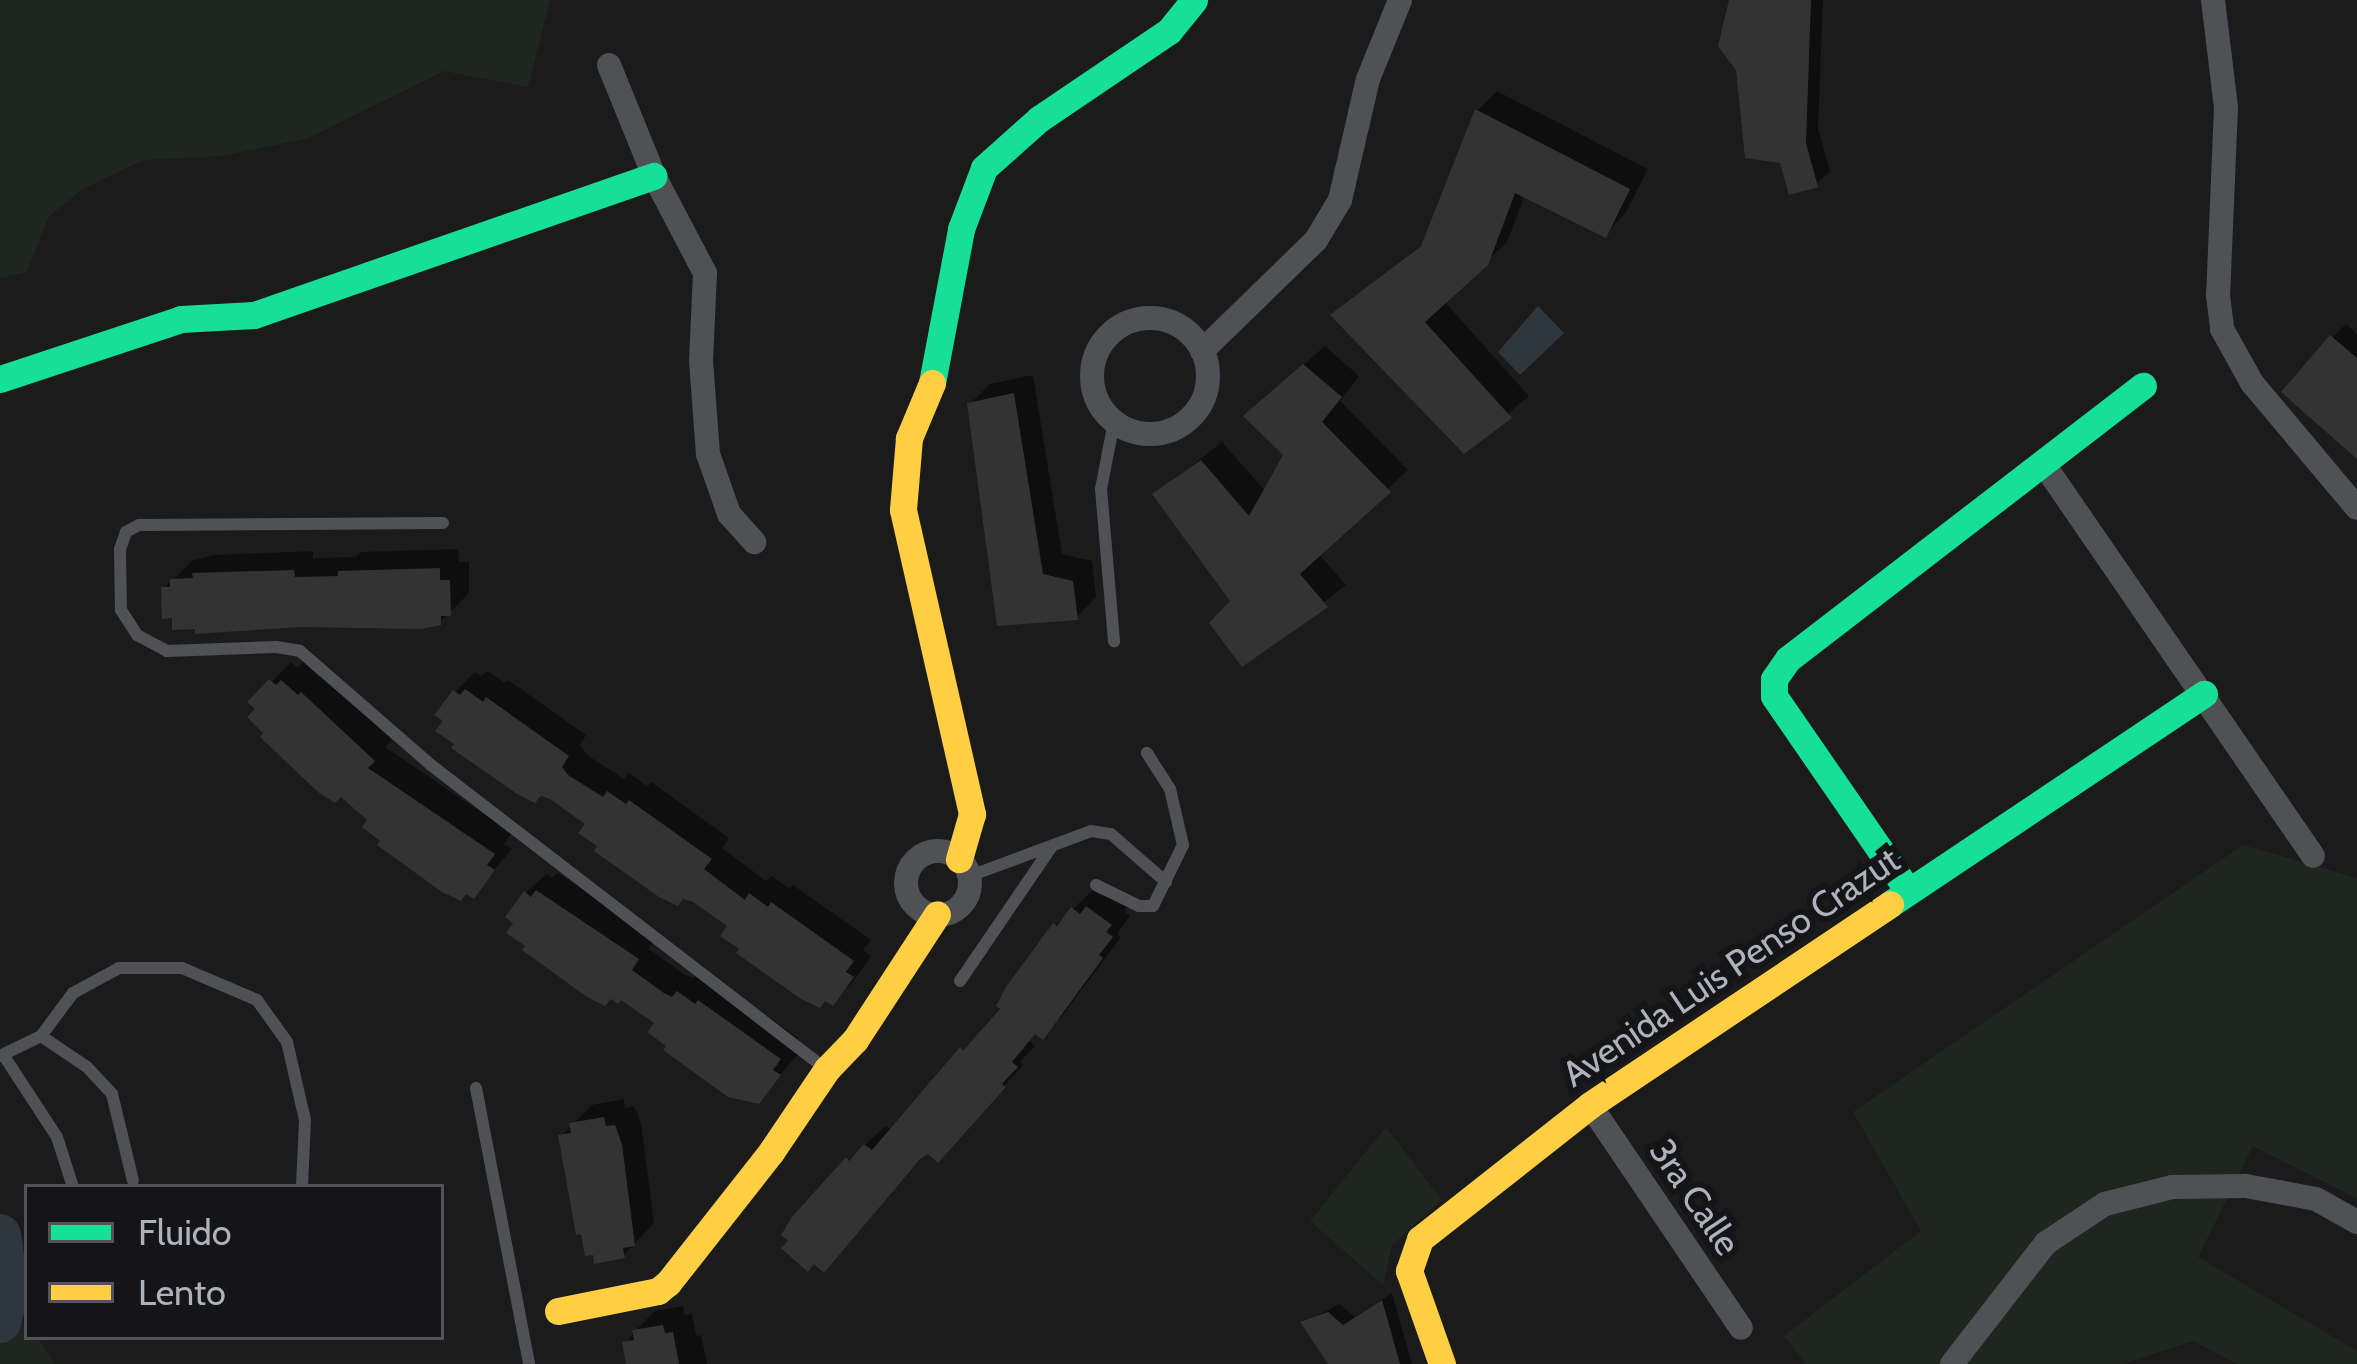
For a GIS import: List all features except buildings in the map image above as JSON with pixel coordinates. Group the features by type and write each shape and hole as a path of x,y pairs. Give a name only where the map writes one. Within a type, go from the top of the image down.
{"street":[{"path":"558,1311 658,1291 668,1282 771,1151 827,1069 855,1040 938,914 961,905 972,814 903,510 909,438 938,369 961,229 984,168 1039,119 1169,31 1194,0"},
{"path":"1202,351 1316,240 1340,200 1368,79 1400,0"},
{"path":"2213,0 2226,107 2218,296 2222,329 2252,383 2357,508"},
{"path":"609,64 654,176 705,273 701,384 708,454 729,514 754,542"},
{"path":"0,379 181,319 254,315 654,176"},
{"path":"1157,319 1175,324 1202,351 1206,389 1186,421 1150,434 1114,422 1091,384 1096,354 1121,326 1157,319"},
{"path":"1907,889 1774,696 1774,679 1788,659 2045,466 2143,386"},
{"path":"2045,466 2313,856"},
{"name":"Avenida Luis Penso Crazut","path":"1442,1364 1412,1288 1411,1253 1420,1239 1590,1106 2204,694"},
{"path":"938,914 914,905 907,874 929,852 964,867"},
{"name":"3ra Calle","path":"1590,1106 1742,1328"},
{"path":"1952,1364 2046,1243 2105,1204 2172,1187 2246,1186 2316,1199 2357,1222"}],"lane":[{"path":"1114,422 1101,489 1114,641"},
{"path":"442,523 139,525 126,532 120,549 121,610 137,635 167,651 276,647 300,652 431,765 827,1069"},
{"path":"1096,885 1139,906 1153,906 1183,845 1183,826 1170,789 1147,753"},
{"path":"964,867 1091,831 1111,834 1166,882"},
{"path":"960,981 1053,845"},
{"path":"72,1184 57,1137 2,1056 40,1036 73,993 119,968 182,968 257,1000 286,1042 301,1100 302,1184"},
{"path":"40,1036 87,1067 112,1094 133,1181"},
{"path":"476,1088 529,1364"},
{"path":"520,1320 558,1311"}],"shaded area":[{"path":"0,0 550,0 528,87 444,71 309,138 222,156 143,160 83,189 49,216 27,272 0,278"},
{"path":"1538,306 1564,333 1520,375 1498,352"},
{"path":"2243,845 2357,878 2357,1198 2253,1146 2198,1257 2357,1351 2357,1364 2237,1364 2193,1341 2123,1364 1806,1364 1784,1336 1921,1231 1853,1112"},
{"path":"1386,1127 1442,1200 1392,1245 1383,1285 1310,1221"},
{"path":"19,1312 24,1340 39,1340 55,1364 0,1364 0,1321"}],"waterway":[{"path":"0,1235 8,1292 0,1322"}],"traffic: fast":[{"path":"932,383 961,229 984,168 1039,119 1169,31 1194,0"},
{"path":"0,379 181,319 254,315 654,176"},
{"path":"1907,889 1774,696 1774,679 1788,659 2143,386"},
{"path":"1890,904 2204,694"}],"traffic: slow":[{"path":"932,383 909,438 903,510 972,814 959,859"},
{"path":"1442,1364 1409,1271 1420,1239 1590,1105 1890,904"},
{"path":"558,1311 658,1291 668,1283 771,1152 827,1069 855,1040 937,914"}]}
